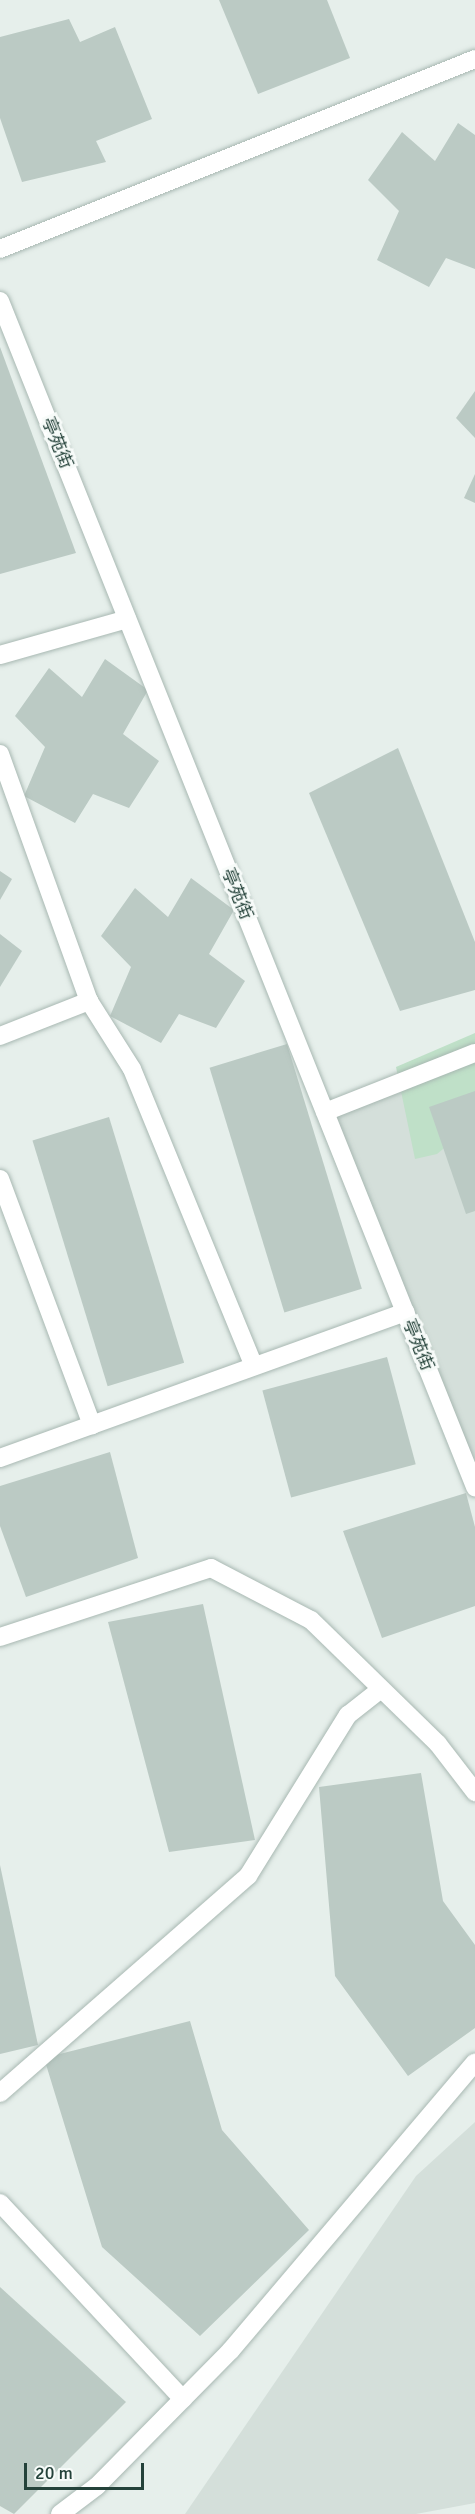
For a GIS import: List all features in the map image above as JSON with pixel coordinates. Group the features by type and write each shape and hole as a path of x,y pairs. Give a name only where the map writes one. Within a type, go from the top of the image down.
{"street":[{"path":"0,249 475,59"},
{"name":"亭苑街","path":"0,301 475,1487"},
{"path":"0,655 127,619"},
{"path":"0,754 89,1000 132,1069 254,1366"},
{"path":"0,1036 89,1000"},
{"path":"325,1112 475,1053"},
{"path":"0,1179 92,1425"},
{"path":"0,1458 405,1312"},
{"path":"0,1637 211,1568 311,1620 438,1743 475,1792"},
{"path":"0,2093 248,1876 348,1715 381,1689"},
{"path":"60,2514 97,2486 231,2350 475,2062"},
{"path":"0,2203 183,2398"}],"shaded area":[{"path":"475,1053 475,1487 325,1112"},
{"path":"475,2122 475,2503 416,2514 185,2514 416,2176"}],"green space":[{"path":"475,1033 475,1123 437,1154 415,1159 396,1067"}],"building":[{"path":"219,0 327,0 350,58 258,94"},
{"path":"69,19 80,42 115,27 152,119 96,141 106,162 22,182 0,118 0,37"},
{"path":"458,123 475,135 475,269 446,258 429,287 377,260 399,211 368,180 402,132 435,161"},
{"path":"0,347 76,553 0,574"},
{"path":"475,391 475,438 456,418"},
{"path":"475,474 475,503 464,498"},
{"path":"105,659 148,690 123,734 159,761 129,808 93,794 75,823 24,796 45,747 15,716 49,668 82,697"},
{"path":"398,748 475,942 475,990 400,1011 309,793"},
{"path":"0,871 12,879 0,900"},
{"path":"191,878 234,910 209,954 245,981 216,1028 179,1014 161,1043 110,1016 131,967 101,936 135,888 168,917"},
{"path":"0,934 22,951 0,987"},
{"path":"287,1044 362,1289 284,1312 210,1068"},
{"path":"475,1091 475,1211 466,1214 429,1107"},
{"path":"109,1117 184,1363 108,1386 32,1140"},
{"path":"387,1357 416,1464 291,1498 262,1390"},
{"path":"110,1452 138,1558 26,1597 0,1526 0,1486"},
{"path":"466,1493 475,1527 475,1606 382,1638 343,1531"},
{"path":"203,1604 255,1840 169,1852 108,1622"},
{"path":"421,1773 443,1901 475,1945 475,2028 408,2076 335,1976 319,1787"},
{"path":"0,1865 38,2045 0,2054"},
{"path":"190,2021 222,2130 309,2230 200,2336 102,2247 44,2058"},
{"path":"0,2287 126,2402 14,2514 0,2506"}]}
